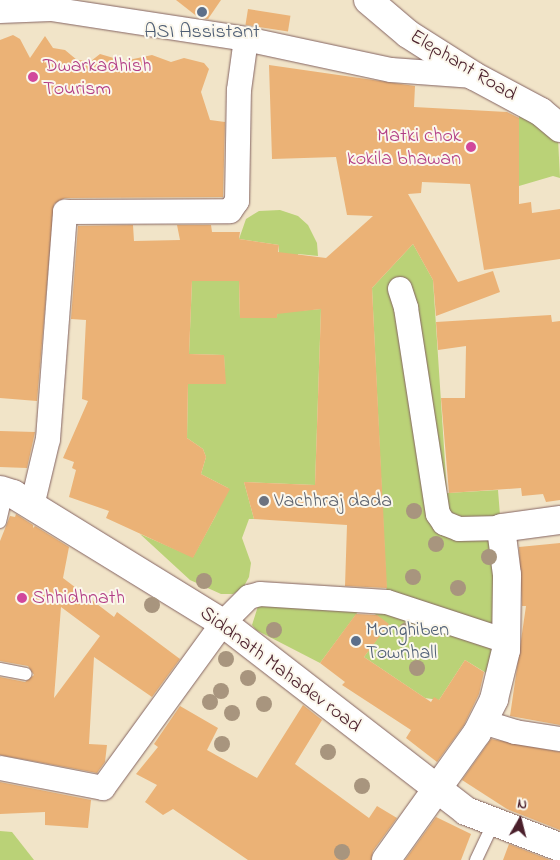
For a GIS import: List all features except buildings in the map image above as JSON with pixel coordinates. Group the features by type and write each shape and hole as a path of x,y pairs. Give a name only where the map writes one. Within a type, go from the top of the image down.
{"main road":[{"name":"Elephant Road","path":"368,0 408,34 474,76 541,112 560,128"},
{"name":"Siddnath Mahadev road","path":"4,491 32,506 223,623 466,811 560,847"},
{"path":"386,860 483,722 494,700 506,641 507,575 501,528 560,520"}],"street":[{"path":"57,0 112,18"},
{"path":"0,11 51,8 246,39 391,70 474,76"},
{"path":"32,506 48,439 65,212 230,212 237,201 239,90 246,39"},
{"path":"400,289 406,308 438,514 444,523 459,529 501,528"},
{"path":"0,768 103,788 223,623 240,603 260,594 387,602 506,641"},
{"path":"483,722 515,732 560,739"}],"lane":[{"path":"474,76 560,110"},
{"path":"0,522 4,491"},
{"path":"0,669 26,674"},
{"path":"476,860 494,822"}],"green space":[{"path":"519,112 558,138 560,178 553,176 519,186"},
{"path":"280,210 298,216 308,225 317,243 318,256 298,254 296,311 321,309 315,485 244,482 254,519 249,519 242,538 251,563 249,577 243,588 233,594 221,594 190,580 140,534 193,557 215,517 228,488 201,474 206,457 203,449 187,438 188,384 225,384 224,355 189,354 192,281 239,281 240,318 277,318 279,245 239,239 246,219 259,211"},
{"path":"413,244 433,280 447,493 498,490 501,528 496,679 465,660 439,700 425,698 364,657 388,624 363,605 320,663 256,630 252,625 259,603 387,601 372,288"},
{"path":"0,831 12,832 34,860 0,860"}],"place":[{"name":"ASI Assistant","path":"202,12"},
{"name":"Dwarkadhish Tourism","path":"33,77"},
{"name":"Matki chok kokila bhawan","path":"471,147"},
{"name":"Vachhraj dada","path":"264,501"},
{"name":"Shhidhnath","path":"22,598"},
{"name":"Monghiben Townhall","path":"356,641"}]}
